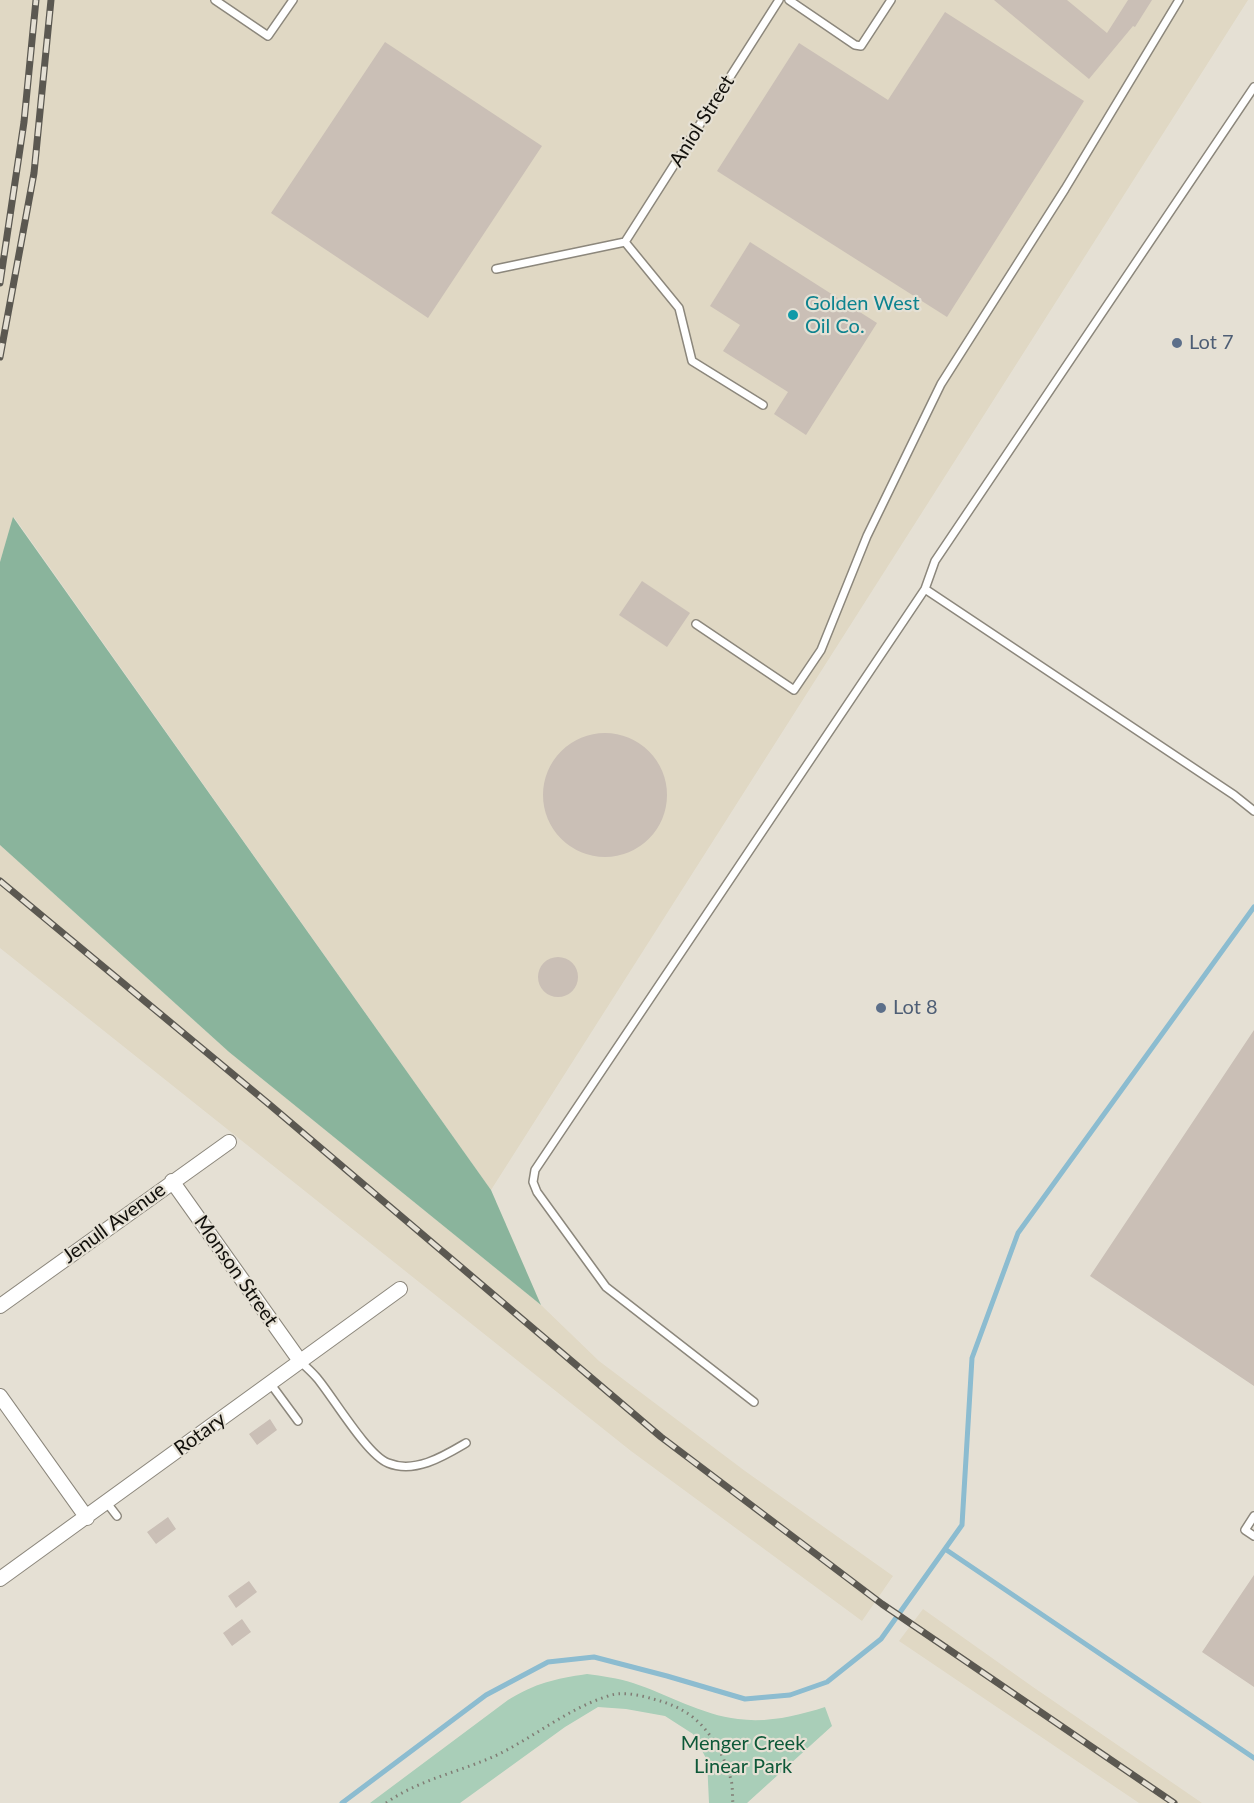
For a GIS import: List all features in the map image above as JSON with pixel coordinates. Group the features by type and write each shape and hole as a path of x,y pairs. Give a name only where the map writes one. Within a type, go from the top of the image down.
{"street":[{"name":"Jenull Avenue","path":"0,1306 229,1142"},
{"name":"Monson Street","path":"172,1181 300,1361"},
{"name":"Rotary","path":"0,1579 400,1289"},
{"path":"0,1396 87,1518"}],"lane":[{"path":"215,0 268,36 293,0"},
{"name":"Aniol Street","path":"625,242 778,0"},
{"path":"789,0 855,45 861,46 891,0"},
{"path":"696,624 794,690 821,650 867,536 941,384 1065,189 1179,0"},
{"path":"754,1401 606,1287 537,1192 533,1182 535,1170 924,589 934,561 1254,87"},
{"path":"496,269 625,242 678,308 692,362 763,405"},
{"path":"924,589 1227,790 1254,811"},
{"path":"300,1361 317,1378 374,1454 388,1464 411,1466 440,1459 466,1443"},
{"path":"270,1383 298,1421"},
{"path":"107,1503 117,1516"},
{"path":"1254,1516 1245,1530 1254,1536"}],"path":[{"path":"386,1803 412,1788 514,1747 549,1725 611,1694 642,1695 689,1714 710,1735 723,1758 732,1781 733,1803"}],"shaded area":[{"path":"0,0 1248,0 491,1190 14,517 0,562"},
{"path":"0,845 229,1052 541,1305 599,1361 745,1471 893,1576 862,1621 631,1451 0,948"},
{"path":"923,1609 1202,1803 1139,1803 899,1641"}],"green space":[{"path":"13,517 491,1190 541,1305 229,1052 0,845 0,562"},
{"name":"Menger Creek Linear Park","path":"587,1674 627,1681 698,1709 738,1719 782,1718 825,1707 832,1726 747,1803 709,1803 707,1760 693,1734 665,1716 598,1707 565,1727 460,1803 370,1803 508,1700 546,1682"}],"building":[{"path":"994,0 1067,0 1107,33 1128,0 1152,0 1135,27 1133,26 1089,79"},
{"path":"945,12 1084,101 947,317 717,171 799,43 888,100"},
{"path":"385,42 542,146 428,318 271,213"},
{"name":"Golden West Oil Co.","path":"750,242 877,323 806,435 774,414 788,392 723,351 740,325 710,306"},
{"path":"642,581 690,613 667,647 619,615"},
{"path":"605,733 629,737 649,751 663,771 667,795 663,819 649,839 629,853 605,857 581,853 561,839 547,819 543,795 547,771 561,751 581,737"},
{"path":"558,957 566,958 572,963 577,969 577,985 572,991 566,996 558,997 550,996 544,991 539,985 538,977 539,969 544,963 550,958"},
{"path":"1254,1030 1254,1386 1090,1276"},
{"path":"270,1419 277,1430 257,1445 249,1434"},
{"path":"168,1517 176,1529 156,1544 147,1532"},
{"path":"1254,1575 1254,1687 1202,1652"},
{"path":"249,1581 257,1592 236,1608 228,1596"},
{"path":"242,1619 251,1632 232,1646 223,1633"}],"waterway":[{"path":"342,1803 486,1695 548,1662 594,1657 745,1699 790,1695 827,1682 881,1639 962,1525 972,1358 1018,1233 1254,907"},
{"path":"945,1549 1254,1758"}],"railway":[{"path":"0,283 24,122 36,0"},
{"path":"0,357 34,173 51,0"},
{"path":"0,881 270,1105 661,1437 882,1604 1174,1803"}],"place":[{"name":"Golden West Oil Co.","path":"793,315"},
{"name":"Lot 7","path":"1177,343"},
{"name":"Lot 8","path":"881,1008"}]}
